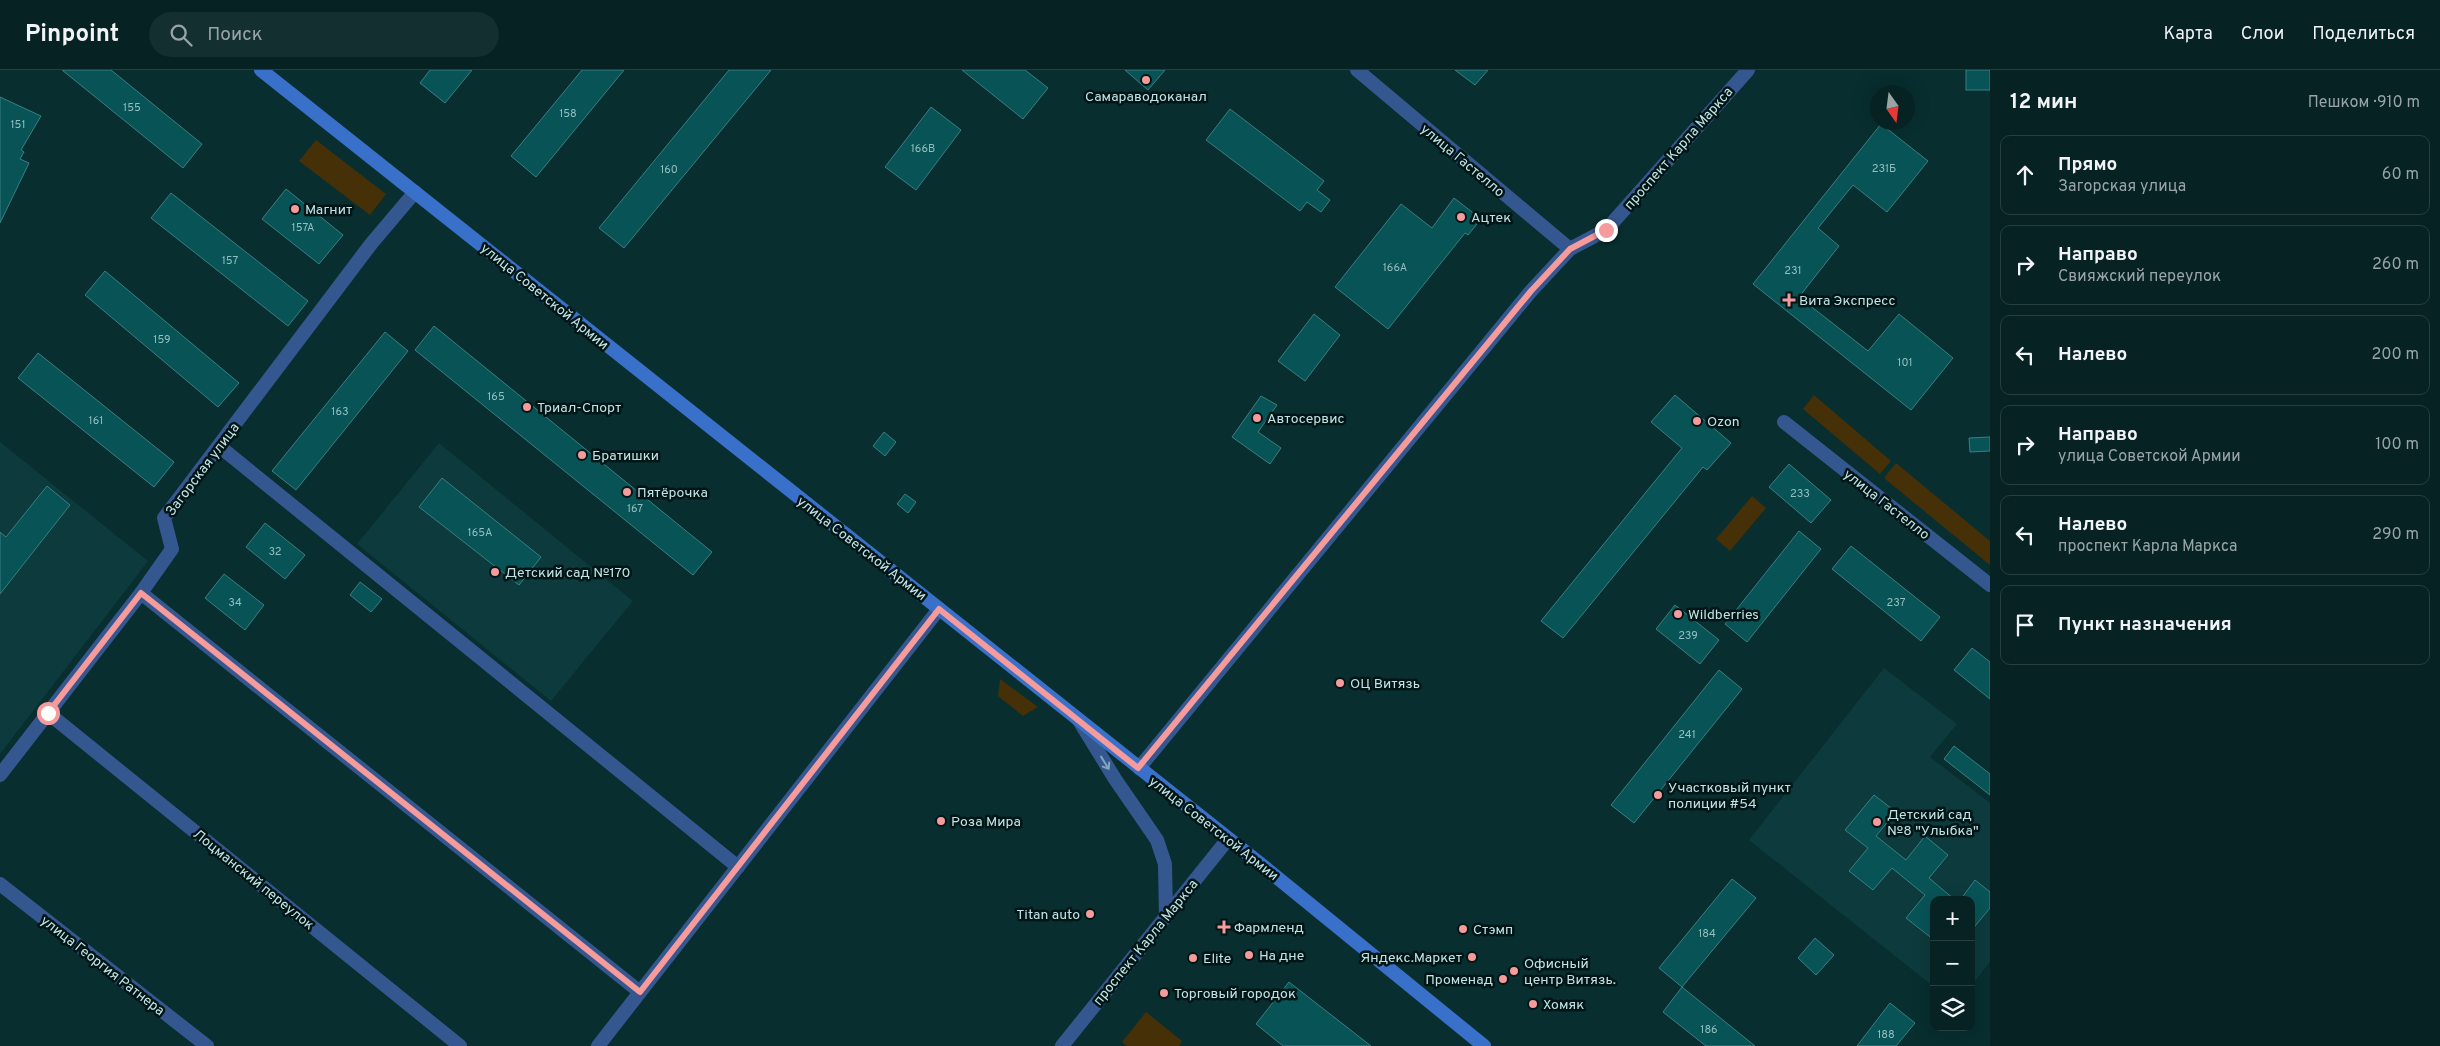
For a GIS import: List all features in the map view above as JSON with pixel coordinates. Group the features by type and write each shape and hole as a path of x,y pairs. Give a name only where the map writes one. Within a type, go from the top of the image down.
{"main road":[{"name":"улица Советской Армии","path":"261,70 1228,839 1484,1046"}],"street":[{"name":"улица Гастелло","path":"1357,70 1570,249"},
{"name":"проспект Карла Маркса","path":"1138,768 1525,298 1570,249 1606,230 1748,70"},
{"name":"Загорская улица","path":"0,775 141,593 172,549 164,518 372,244 415,192"},
{"name":"улица Гастелло","path":"1784,422 1990,585"},
{"path":"219,446 738,866"},
{"path":"141,593 640,992"},
{"path":"598,1046 939,609"},
{"name":"Лоцманский переулок","path":"48,713 460,1046"},
{"path":"1080,721 1115,779 1157,840 1165,864 1166,916"},
{"name":"проспект Карла Маркса","path":"1062,1046 1228,839"},
{"name":"улица Георгия Ратнера","path":"0,884 206,1046"}],"shaded area":[{"path":"316,140 386,194 370,215 299,161"},
{"path":"1814,395 1891,461 1880,474 1803,409"},
{"path":"0,442 148,561 0,754"},
{"name":"Детский сад №170","path":"439,443 633,601 551,701 357,544"},
{"path":"1896,463 1990,541 1990,565 1884,478"},
{"path":"1752,496 1766,508 1730,551 1716,539"},
{"name":"Детский сад №8 \"Улыбка\"","path":"1884,668 1957,724 1930,757 1990,803 1990,962 1975,981 1975,896 1930,896 1930,984 1749,840"},
{"path":"1000,679 1038,707 1023,716 998,696"},
{"path":"1146,1012 1182,1041 1179,1046 1127,1046 1122,1042"}],"building":[{"path":"62,70 111,70 202,144 183,168"},
{"path":"430,70 472,70 445,103 420,83"},
{"path":"582,70 624,70 536,177 511,156"},
{"path":"729,70 771,70 624,248 599,228"},
{"path":"962,70 1025,70 1048,88 1023,119"},
{"name":"Самараводоканал","path":"1125,70 1165,70 1148,90"},
{"path":"1455,70 1488,70 1475,85"},
{"path":"1966,70 1990,70 1990,90 1966,90"},
{"path":"0,97 41,116 21,150 24,152 20,159 29,163 0,223"},
{"path":"931,107 961,130 916,190 885,167"},
{"path":"1230,109 1324,181 1317,190 1330,200 1321,212 1307,202 1300,211 1206,140"},
{"path":"1876,130 1889,130 1928,161 1887,212 1853,185 1818,228 1839,246 1799,297 1868,351 1899,314 1953,358 1911,410 1753,284"},
{"path":"286,189 343,235 319,264 262,219"},
{"path":"171,193 308,301 288,326 151,218"},
{"path":"1454,198 1481,219 1468,235 1465,233 1388,329 1335,287 1401,204 1432,228"},
{"path":"105,271 239,383 218,407 85,295"},
{"path":"1314,314 1340,335 1305,381 1278,361"},
{"path":"434,326 712,552 693,575 415,350"},
{"path":"385,332 408,351 296,490 272,471"},
{"path":"38,353 174,462 154,487 18,378"},
{"path":"1675,395 1731,443 1707,470 1703,467 1563,638 1541,621 1682,448 1651,422"},
{"name":"Автосервис","path":"1261,396 1277,405 1258,432 1281,448 1270,464 1232,437"},
{"path":"884,432 896,442 885,456 873,446"},
{"path":"1990,437 1990,451 1970,452 1969,438"},
{"path":"1789,464 1831,500 1811,523 1769,487"},
{"path":"442,478 541,557 519,585 419,507"},
{"path":"47,486 70,505 0,594 0,532 6,537"},
{"path":"905,494 916,502 908,513 897,504"},
{"path":"265,523 305,555 285,579 246,547"},
{"path":"1799,531 1821,549 1747,642 1725,624"},
{"path":"1851,546 1940,617 1921,641 1832,569"},
{"path":"224,574 264,605 245,630 205,598"},
{"path":"360,582 382,599 371,612 350,595"},
{"path":"1675,605 1719,640 1700,664 1656,629"},
{"path":"1972,648 1990,662 1990,699 1954,670"},
{"path":"1719,670 1742,689 1634,823 1611,805"},
{"path":"1954,746 1990,774 1990,795 1944,759"},
{"path":"1874,795 1896,812 1876,836 1906,860 1925,836 1948,855 1929,878 1950,896 1930,896 1930,937 1906,918 1925,895 1892,868 1873,890 1849,871 1868,848 1845,830"},
{"path":"1732,879 1756,898 1682,987 1659,968"},
{"path":"1975,880 1990,892 1990,908 1975,926 1975,896 1963,896"},
{"path":"1815,938 1834,955 1816,975 1798,958"},
{"path":"1289,982 1371,1046 1283,1046 1256,1024"},
{"path":"1682,987 1755,1046 1706,1046 1663,1012"},
{"path":"1890,1003 1915,1023 1896,1046 1857,1046"}],"place":[{"name":"Самараводоканал","path":"1146,80"},
{"name":"Магнит","path":"295,209"},
{"name":"Ацтек","path":"1461,217"},
{"name":"Вита Экспресс","path":"1789,300"},
{"name":"Триал-Спорт","path":"527,407"},
{"name":"Автосервис","path":"1257,418"},
{"name":"Ozon","path":"1697,421"},
{"name":"Братишки","path":"582,455"},
{"name":"Пятёрочка","path":"627,492"},
{"name":"Детский сад №170","path":"495,572"},
{"name":"Wildberries","path":"1678,614"},
{"name":"ОЦ Витязь","path":"1340,683"},
{"name":"Участковый пункт полиции #54","path":"1658,795"},
{"name":"Роза Мира","path":"941,821"},
{"name":"Детский сад №8 \"Улыбка\"","path":"1877,822"},
{"name":"Titan auto","path":"1090,914"},
{"name":"Фармленд","path":"1224,927"},
{"name":"Стэмп","path":"1463,929"},
{"name":"На дне","path":"1249,955"},
{"name":"Яндекс.Маркет","path":"1472,957"},
{"name":"Elite","path":"1193,958"},
{"name":"Офисный центр Витязь.","path":"1514,971"},
{"name":"Променад","path":"1503,979"},
{"name":"Торговый городок","path":"1164,993"},
{"name":"Хомяк","path":"1533,1004"}],"route":[{"path":"48,713 141,593 640,992 939,609 1138,768 1531,291 1570,249 1606,230"}]}
